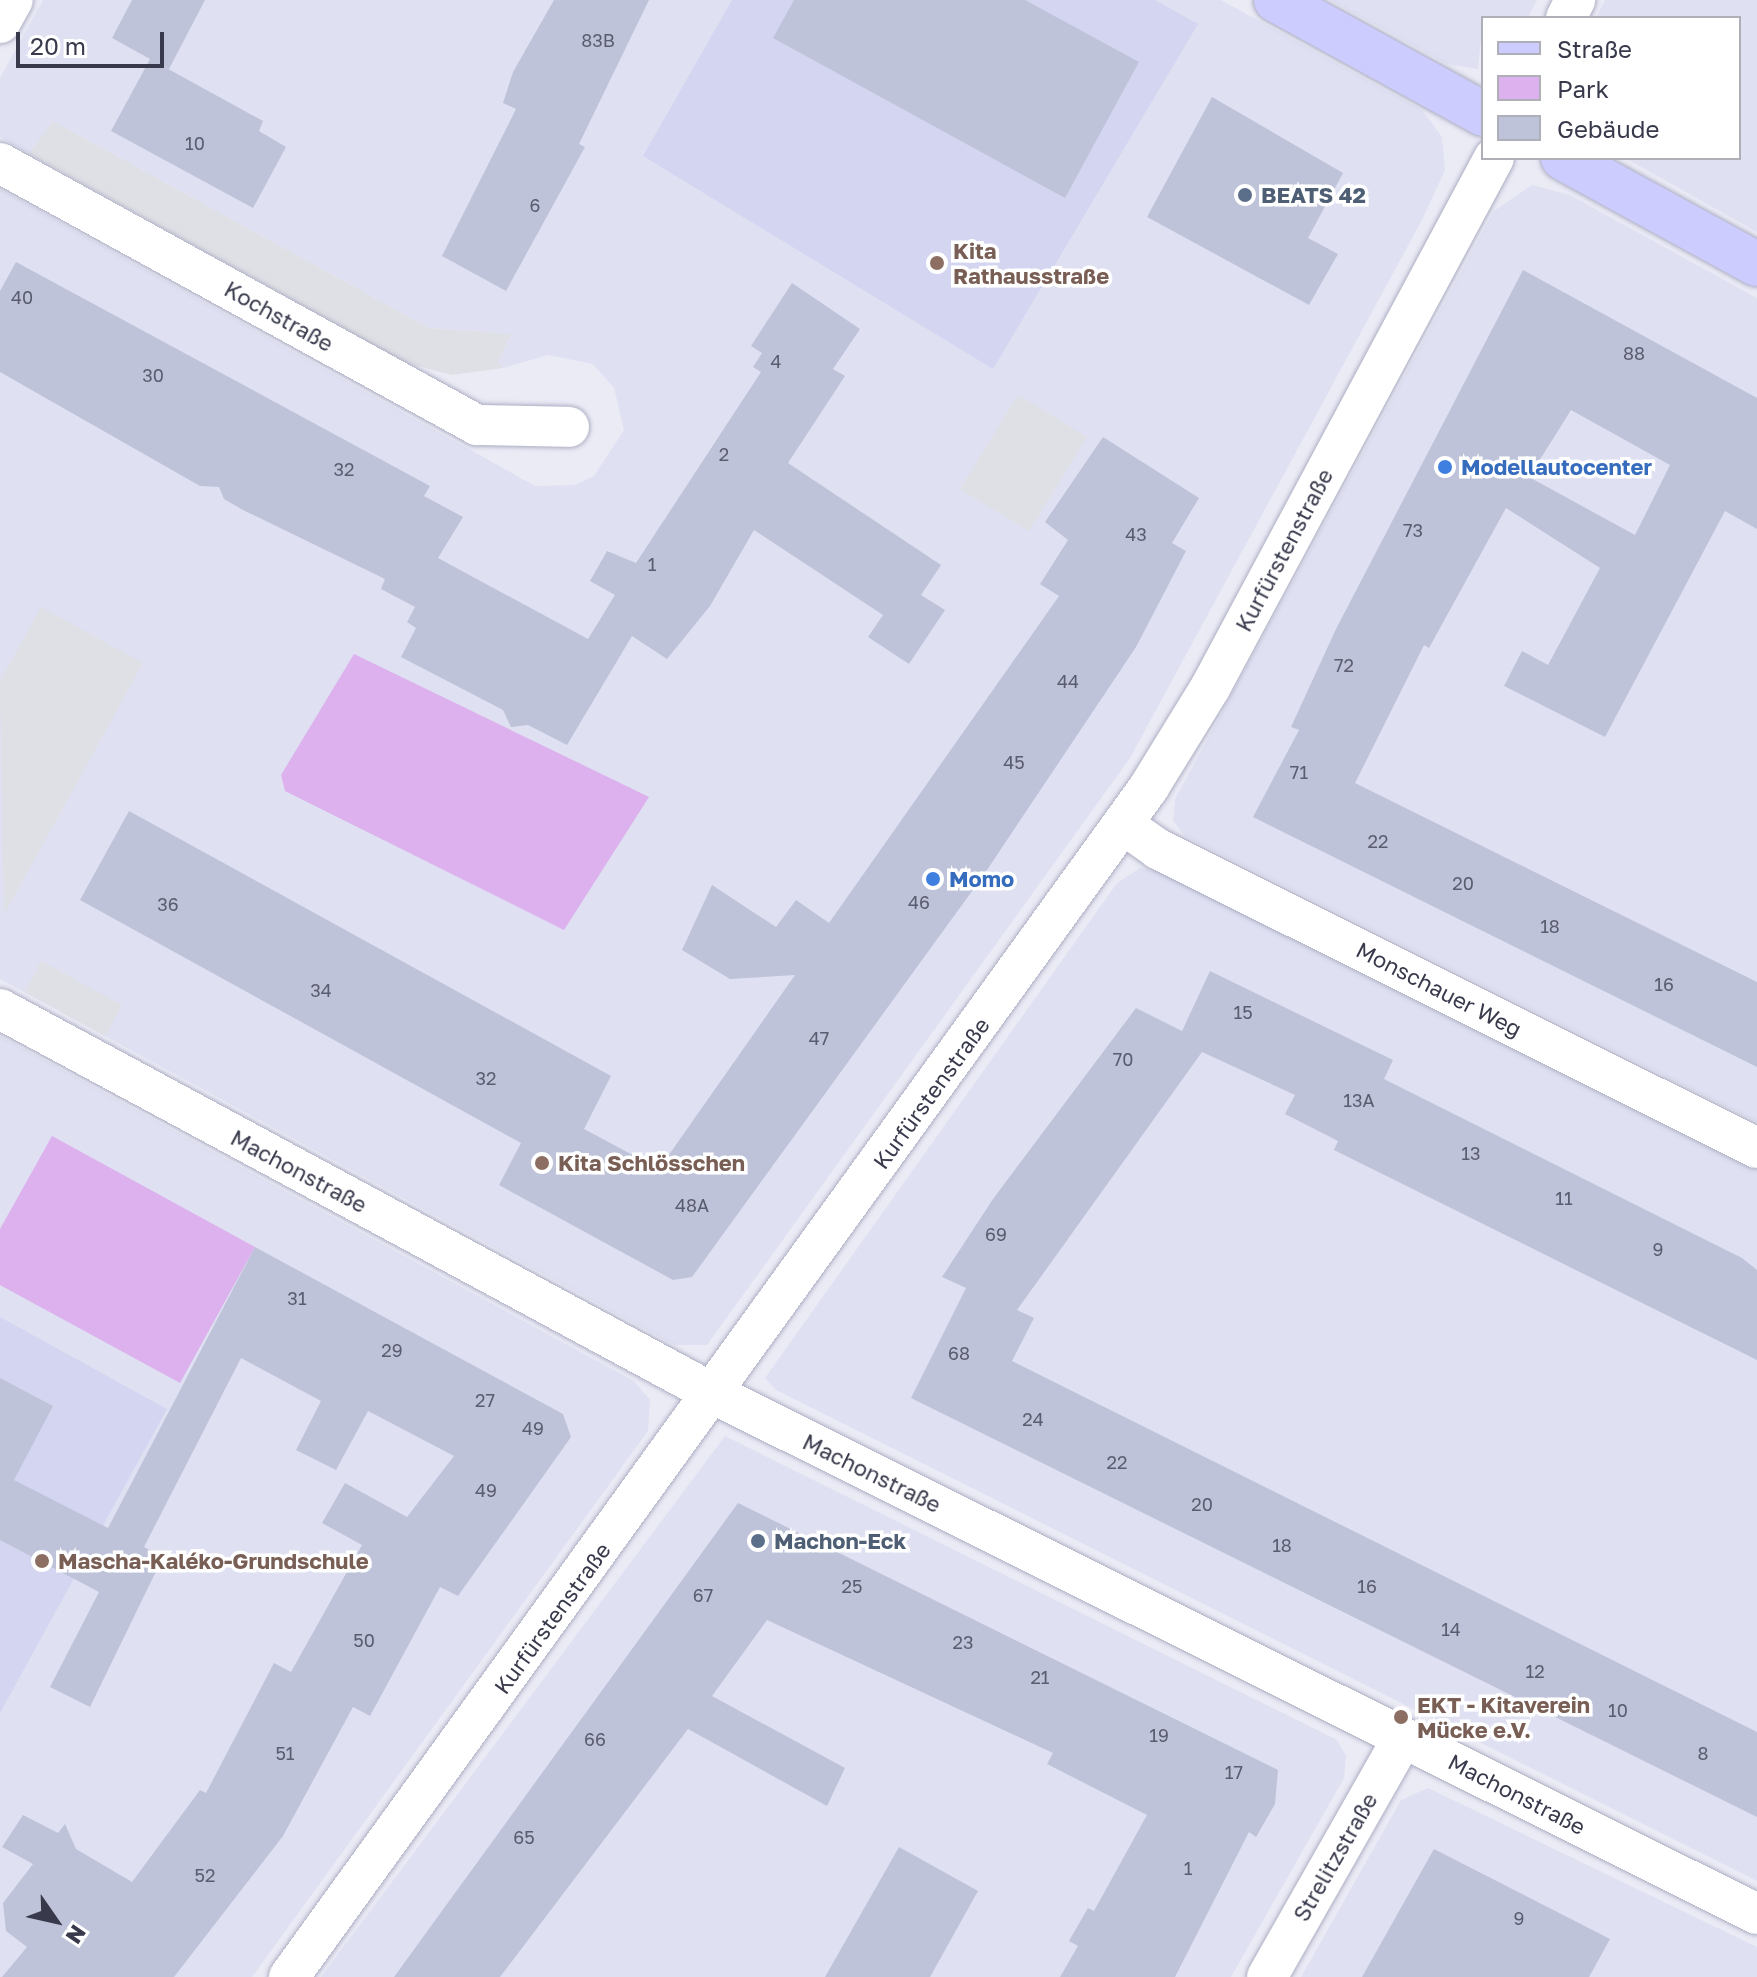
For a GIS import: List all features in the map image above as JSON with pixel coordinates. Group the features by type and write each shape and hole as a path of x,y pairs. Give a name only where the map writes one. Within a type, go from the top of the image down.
{"main road":[{"path":"1276,0 1481,113"},
{"path":"1567,160 1757,264"}],"street":[{"path":"0,23 13,0"},
{"name":"Kurfürstenstraße","path":"289,1977 1124,825 1210,688 1493,160"},
{"name":"Kochstraße","path":"0,163 477,425 569,427"},
{"name":"Monschauer Weg","path":"1124,825 1158,849 1757,1148"},
{"name":"Machonstraße","path":"0,1009 714,1394 1757,1914"},
{"name":"Strelitzstraße","path":"1267,1977 1403,1738"}],"shaded area":[{"path":"43,0 1221,0 1422,110 1442,137 1445,170 1423,218 1130,758 707,1345 674,1345 0,979 0,189 535,486 575,485 594,476 624,430 614,388 593,364 548,355 503,368 498,362 511,334 429,328 53,121 31,154 0,137 0,78"},
{"name":"Kita Rathausstraße","path":"732,0 1155,0 1198,24 993,369 643,156"},
{"path":"1330,0 1537,0 1529,16 1481,16 1478,69 1447,64"},
{"path":"1605,0 1757,0 1757,232 1629,160 1741,160 1741,16 1597,16"},
{"path":"53,121 429,328 511,334 498,362 503,368 451,375 407,363 29,154"},
{"path":"1532,185 1570,195 1757,298 1757,1122 1185,836 1173,821 1175,799 1494,211"},
{"path":"1018,395 1087,437 1029,531 960,489"},
{"path":"41,607 143,663 4,915 0,681"},
{"path":"1140,868 1163,872 1757,1168 1757,1881 776,1390 765,1378 1117,883"},
{"path":"41,961 122,1005 105,1036 25,992"},
{"path":"0,1036 634,1381 650,1400 648,1431 252,1977 0,1977"},
{"name":"Mascha-Kaléko-Grundschule","path":"0,1317 167,1409 0,1713"},
{"path":"725,1436 1337,1740 1346,1756 1344,1778 1231,1977 321,1977"},
{"path":"1428,1788 1757,1947 1757,1977 1301,1977 1401,1800"}],"green space":[{"path":"354,654 649,797 564,930 285,791 281,775"},
{"path":"52,1136 255,1247 180,1383 0,1285 0,1229"}],"building":[{"path":"132,0 205,0 169,69 161,65 263,121 259,131 286,147 253,208 111,131 150,59 112,38"},
{"path":"554,0 649,0 579,144 585,147 506,291 442,256 516,109 503,103 513,72"},
{"path":"794,0 1025,0 1139,62 1065,198 773,38"},
{"name":"BEATS 42","path":"1212,97 1343,173 1308,238 1338,254 1309,305 1147,217"},
{"path":"16,262 430,486 424,496 463,517 438,558 588,639 615,595 590,581 607,551 636,563 761,372 753,367 762,353 751,346 792,283 860,329 833,369 845,376 788,463 941,565 921,595 945,610 909,664 868,637 883,615 754,530 710,606 667,659 632,636 567,745 528,725 511,727 503,710 401,657 416,628 407,622 415,607 381,589 385,579 243,510 224,499 219,487 200,486 0,372 0,291"},
{"path":"1523,270 1757,398 1757,529 1725,511 1605,737 1504,686 1522,651 1548,665 1600,568 1506,508 1429,648 1424,645 1355,783 1757,982 1757,1067 1253,817 1299,730 1291,727 1336,629","holes":["1571,410 1670,465 1635,535 1529,477"]},
{"path":"1103,437 1199,498 1172,543 1186,551 1136,647 983,876 692,1277 673,1280 499,1185 521,1143 80,900 129,811 611,1076 584,1129 659,1169 795,975 730,979 682,950 712,885 776,927 796,900 829,923 1059,596 1040,584 1068,540 1045,522"},
{"path":"1210,971 1393,1060 1384,1079 1742,1258 1757,1270 1757,1360 1334,1150 1338,1141 1285,1114 1295,1095 1202,1052 1017,1310 1034,1318 1012,1361 1757,1732 1757,1817 911,1398 966,1288 942,1277 993,1199 1136,1008 1182,1031"},
{"path":"255,1247 563,1414 571,1437 458,1596 440,1587 370,1716 353,1707 283,1836 174,1977 2,1977 27,1947 6,1931 3,1903 33,1864 2,1847 23,1815 58,1833 65,1824 76,1849 132,1882 200,1790 206,1793 274,1663 291,1672 362,1545 322,1523 345,1483 407,1517 454,1456 368,1411 336,1470 296,1450 321,1401 241,1358 144,1547 163,1557 90,1707 50,1687 99,1592 0,1540 0,1378 53,1406 14,1480 108,1528"},
{"path":"738,1503 1278,1770 1275,1804 1256,1837 1249,1832 1175,1977 1060,1977 1078,1946 1069,1941 1088,1908 1094,1911 1147,1815 1047,1764 1053,1753 767,1620 712,1696 845,1768 827,1806 688,1729 500,1977 394,1977"},
{"path":"899,1847 978,1891 930,1977 825,1977"},
{"path":"1434,1849 1610,1939 1589,1977 1362,1977"}],"place":[{"name":"BEATS 42","path":"1245,195"},
{"name":"Kita Rathausstraße","path":"937,263"},
{"name":"Modellautocenter","path":"1445,467"},
{"name":"Momo","path":"933,879"},
{"name":"Kita Schlösschen","path":"542,1163"},
{"name":"Machon-Eck","path":"758,1541"},
{"name":"Mascha-Kaléko-Grundschule","path":"42,1561"},
{"name":"EKT - Kitaverein Mücke e.V.","path":"1401,1717"}]}
